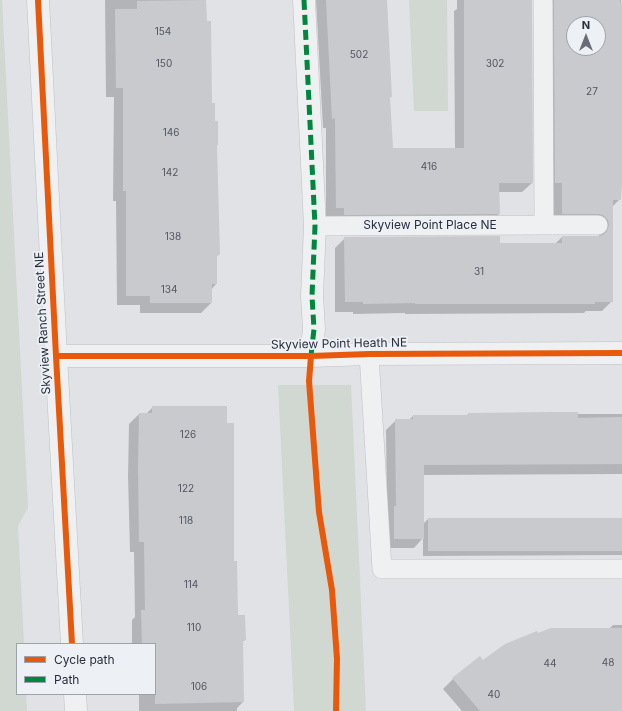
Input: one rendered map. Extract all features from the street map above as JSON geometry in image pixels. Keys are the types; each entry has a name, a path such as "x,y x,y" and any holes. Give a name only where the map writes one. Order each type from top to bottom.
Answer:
{"street":[{"name":"Skyview Ranch Street NE","path":"38,0 72,643"},
{"path":"304,0 315,226 312,296 314,329 311,356"},
{"name":"Skyview Point Heath NE","path":"56,356 311,356 370,354 622,353"},
{"path":"75,695 76,711"}],"lane":[{"path":"543,0 544,225"},
{"name":"Skyview Point Place NE","path":"315,226 598,225"},
{"path":"370,354 382,569 622,569"}],"shaded area":[{"path":"0,0 2,0 28,507 18,526 24,643 16,643 16,695 26,695 27,711 0,711"},
{"path":"409,0 447,0 448,111 414,111"},
{"path":"278,385 351,385 366,711 294,711"}],"building":[{"path":"206,0 207,21 211,21 212,103 215,103 215,121 218,121 217,145 220,255 217,255 217,284 212,284 212,303 150,303 150,296 126,296 126,191 123,191 123,88 116,88 115,9 137,9 137,1"},
{"path":"326,0 387,0 393,148 464,148 464,0 532,0 533,183 499,183 500,214 344,215 344,208 336,208 335,118 332,119"},
{"path":"554,0 620,0 620,2 622,2 622,182 621,200 613,200 613,302 595,302 595,304 363,304 363,302 345,302 344,237 500,236 500,243 562,243 562,236 603,235 607,231 609,225 608,220 603,215 562,214 562,183 555,183"},
{"path":"152,406 227,406 227,423 234,423 234,561 237,561 238,615 245,615 246,640 243,640 244,702 155,704 156,643 142,643 141,610 145,610 144,542 139,542 138,466 139,413 152,413"},
{"path":"578,412 578,418 622,417 622,464 424,465 424,539 394,539 394,506 396,506 395,419 413,419 413,415"},
{"path":"428,518 622,518 622,551 428,551"},
{"path":"551,628 622,628 622,711 480,711 452,678 480,656 483,660 505,644 537,631 538,633"}],"marked path":[{"path":"304,0 315,226 312,296 314,329 311,356"}],"cycle path":[{"path":"38,0 72,643"},
{"path":"56,356 311,356 369,354 622,353"},
{"path":"311,356 309,381 319,512 332,590 337,659 336,711"}]}
